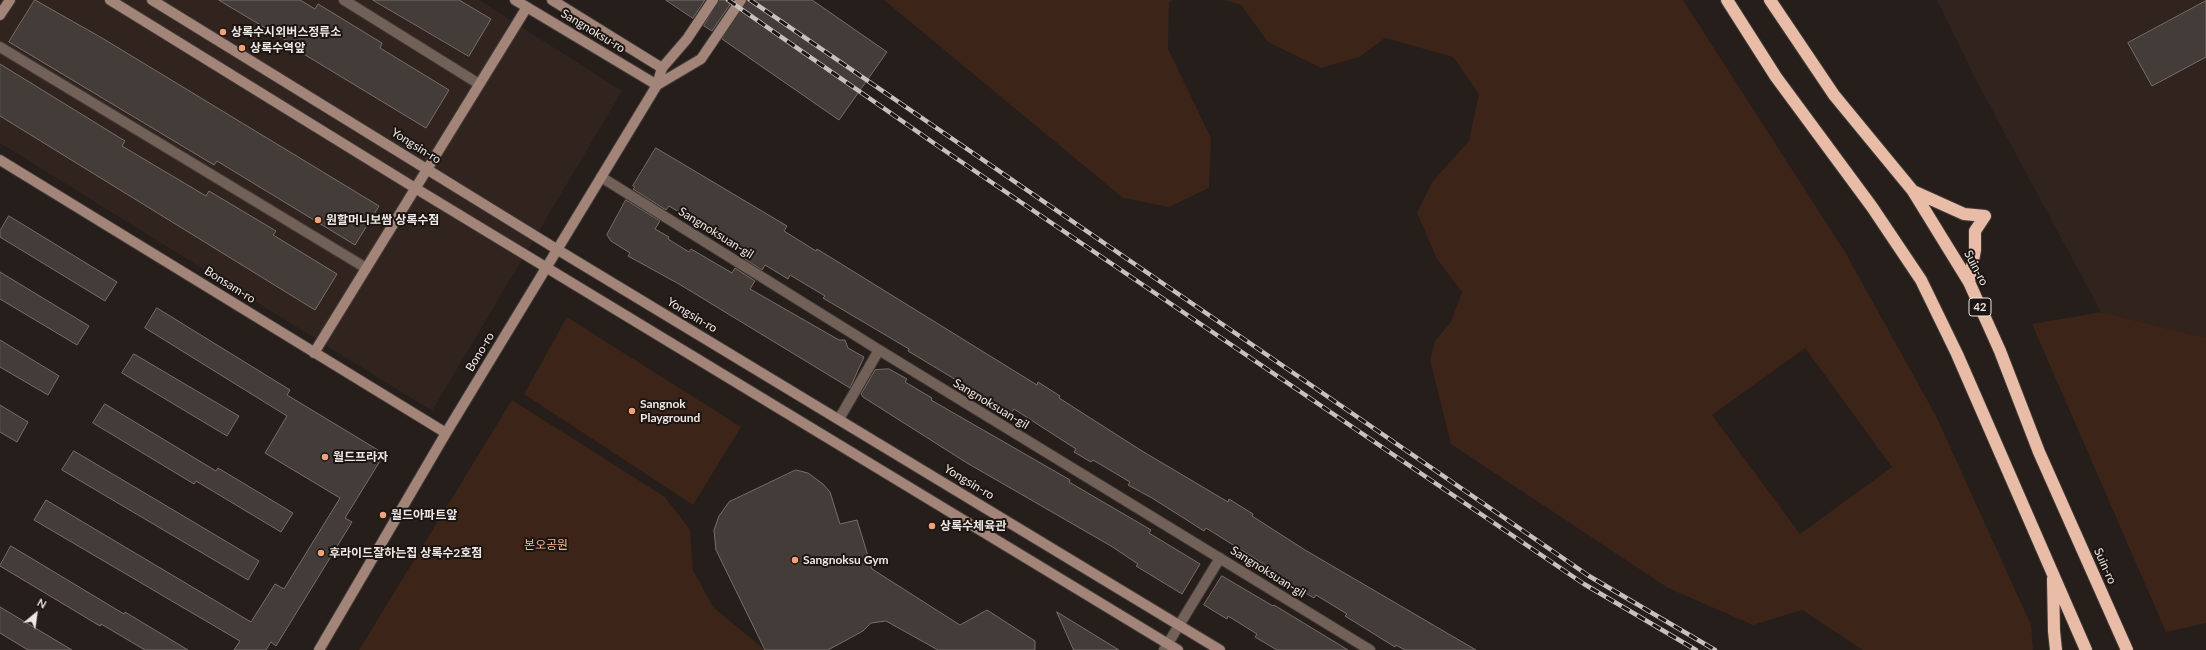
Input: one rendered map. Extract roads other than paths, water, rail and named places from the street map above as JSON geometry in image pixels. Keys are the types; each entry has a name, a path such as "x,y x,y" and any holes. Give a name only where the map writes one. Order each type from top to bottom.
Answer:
{"highway":[{"path":"1727,0 1776,77 1872,207 1921,280 1957,354 2086,650"},
{"name":"Suin-ro","path":"1770,0 1834,95 1913,191 1969,282 2000,351 2039,452 2127,650"},
{"path":"1913,191 1964,214 1985,216 1975,231 1975,250 1969,282"},
{"path":"2053,574 2054,631 2056,650"}],"main road":[{"path":"0,15 10,0"},
{"path":"110,0 1166,647 1178,650"},
{"name":"Yongsin-ro","path":"152,0 558,250 1220,650"},
{"name":"Sangnoksu-ro","path":"515,0 657,85"},
{"name":"Sangnoksu-ro","path":"552,0 662,68"},
{"path":"662,68 687,39 713,0"},
{"path":"657,85 701,59 740,0"},
{"path":"314,352 426,168 527,7"},
{"name":"Bono-ro","path":"318,650 446,433 657,85 662,68"},
{"name":"Bonsam-ro","path":"0,160 446,433"}],"street":[{"path":"344,0 479,84"},
{"path":"0,47 366,268"},
{"name":"Sangnoksuan-gil","path":"601,177 879,350 1370,650"},
{"path":"840,419 879,350"},
{"path":"1166,647 1220,558"}],"railway":[{"path":"728,0 938,146 1584,584 1696,650"},
{"path":"750,0 1589,576 1715,650"}],"place":[{"name":"상록수시외버스정류소","path":"223,32"},
{"name":"상록수역앞","path":"242,48"},
{"name":"원할머니보쌈 상록수점","path":"318,220"},
{"name":"Sangnok Playground","path":"632,411"},
{"name":"월드프라자","path":"325,457"},
{"name":"월드아파트앞","path":"383,515"},
{"name":"상록수체육관","path":"932,526"},
{"name":"후라이드잘하는집 상록수2호점","path":"321,553"},
{"name":"Sangnoksu Gym","path":"795,560"}],"park label":[{"name":"본오공원","path":"546,545"}]}
